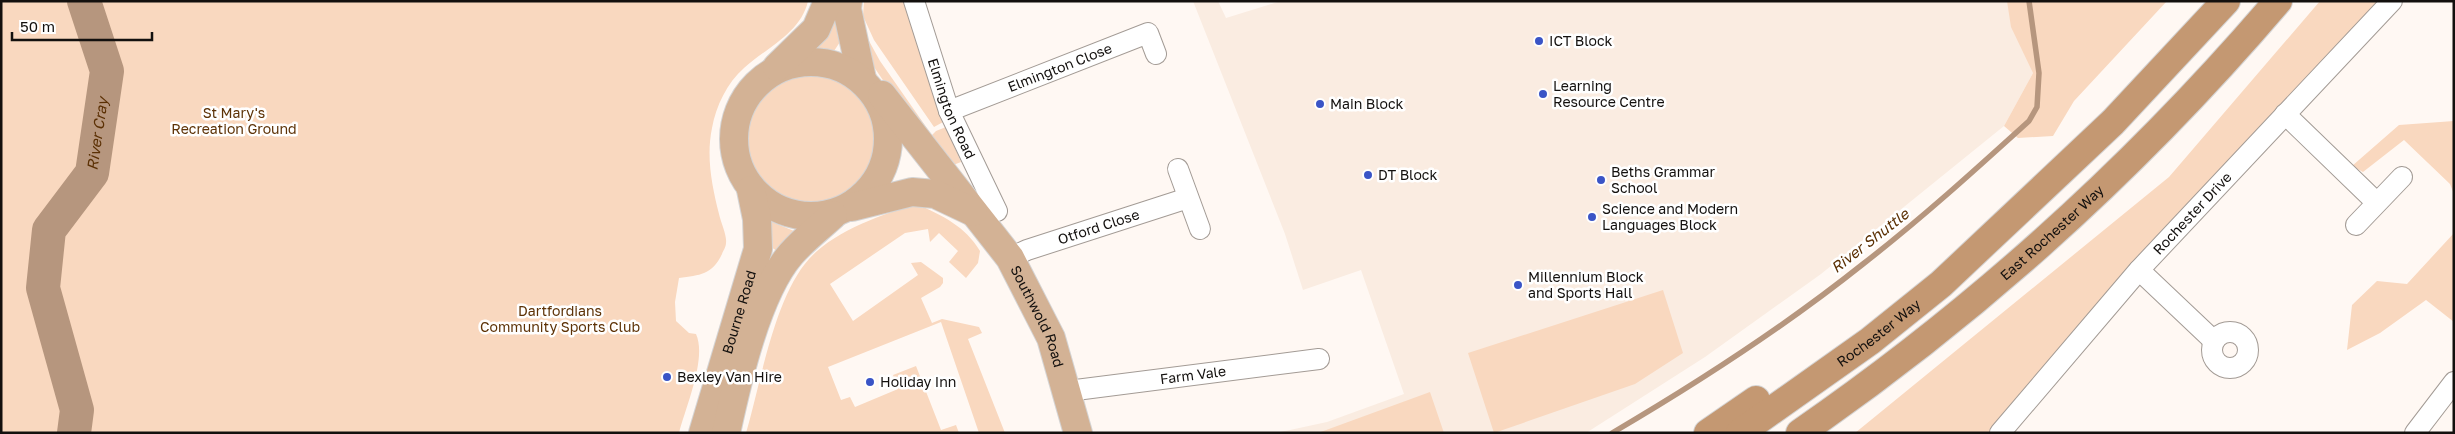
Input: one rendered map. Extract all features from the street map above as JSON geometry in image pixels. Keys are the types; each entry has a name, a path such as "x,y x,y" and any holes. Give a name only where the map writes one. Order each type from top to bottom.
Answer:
{"highway":[{"path":"1708,433 2008,222 2113,122 2226,1"},
{"name":"East Rochester Way","path":"1800,433 1863,389 1961,312 2056,231 2124,167 2189,101 2278,1"},
{"name":"Rochester Way","path":"1740,433 1870,341 1941,284 2008,222"}],"main road":[{"path":"828,1 816,28 756,86 742,106 737,126 736,146 739,162 751,190 768,205 788,215 810,218 842,211 871,186 882,166 888,144 886,124 879,104 863,80 847,9 848,1"},
{"path":"774,70 795,62 817,61 839,66 863,80"},
{"name":"Southwold Road","path":"863,80 888,99 986,212 1051,338 1068,391 1078,433"},
{"name":"Bourne Road","path":"704,433 758,250 757,218 751,190"},
{"name":"Southwold Road","path":"842,211 912,192 935,194 986,212"},
{"name":"Bourne Road","path":"726,433 736,390 756,322 777,274 790,255 842,211"}],"street":[{"name":"Elmington Road","path":"914,1 949,111 986,212"},
{"name":"Rochester Drive","path":"2000,433 2139,270 2392,1"},
{"name":"Elmington Close","path":"949,111 1148,34 1156,54"},
{"path":"2285,114 2376,202"},
{"path":"1178,169 1200,229"},
{"path":"2356,225 2402,177"},
{"name":"Otford Close","path":"1010,258 1028,250 1188,198"},
{"path":"2139,270 2214,341"},
{"name":"Farm Vale","path":"1068,391 1319,359"},
{"path":"2415,433 2454,382"}],"shaded area":[{"name":"Beths Grammar School","path":"1193,1 1218,1 1226,18 1281,1 2021,1 2033,73 2004,126 1821,274 1705,357 1586,433 1276,433 1327,422 1404,394 1361,270 1303,290 1285,234"}],"green space":[{"path":"1,1 808,1 798,22 782,39 738,74 719,103 710,139 711,171 716,203 726,236 726,244 718,261 710,270 699,275 679,278 675,302 676,321 689,333 696,334 699,344 699,356 694,382 679,433 1,433"},
{"path":"864,1 906,1 945,121 934,127 874,40 863,16"},
{"path":"2007,1 2167,1 2074,101 2053,136 2018,138 2004,126 2033,73 2011,27"},
{"path":"2320,1 2381,1 1993,433 1855,433 2169,177"},
{"path":"838,13 837,34 840,42 830,57 819,56 813,47"},
{"path":"857,19 880,61 929,131 924,134 909,119 868,58"},
{"path":"811,76 824,77 836,81 856,95 870,115 874,127 874,153 870,165 856,185 836,199 824,203 811,204 798,203 786,199 766,185 752,165 748,153 747,140 748,127 752,115 766,95 786,81 798,77"},
{"path":"2454,121 2454,194 2450,184 2404,140 2363,172 2352,166 2399,125"},
{"path":"946,127 961,162 948,167 927,140 936,131"},
{"path":"917,204 960,228 980,251 978,263 966,278 949,262 958,251 939,233 930,242 928,229 905,233 830,284 853,321 918,275 911,263 921,262 943,278 943,283 940,287 921,298 932,323 942,319 979,327 982,333 968,339 1005,433 979,433 941,322 828,367 841,400 850,397 855,407 898,389 893,375 916,366 941,430 956,425 959,433 746,433 763,366 786,295 809,259 819,249 845,232 874,218"},
{"path":"772,222 794,231 789,243 780,253 771,247 770,226"},
{"path":"2454,233 2454,322 2426,300 2380,333 2347,350 2352,305 2377,281 2407,284"},
{"path":"1663,290 1683,353 1635,384 1494,433 1468,353"},
{"path":"1430,392 1444,433 1318,433"}],"waterway":[{"name":"River Cray","path":"74,433 77,410 43,288 49,230 92,173 107,71 84,1"},
{"name":"River Shuttle","path":"1612,433 1677,394 1803,310 1927,212 2029,121 2037,107 2039,73 2029,1"}],"place":[{"name":"ICT Block","path":"1539,41"},
{"name":"Learning Resource Centre","path":"1543,94"},
{"name":"Main Block","path":"1320,104"},
{"name":"DT Block","path":"1368,175"},
{"name":"Beths Grammar School","path":"1601,180"},
{"name":"Science and Modern Languages Block","path":"1592,217"},
{"name":"Millennium Block and Sports Hall","path":"1518,285"},
{"name":"Bexley Van Hire","path":"667,377"},
{"name":"Holiday Inn","path":"870,382"}],"park label":[{"name":"St Mary's Recreation Ground","path":"234,122"},
{"name":"Dartfordians Community Sports Club","path":"560,320"}]}
